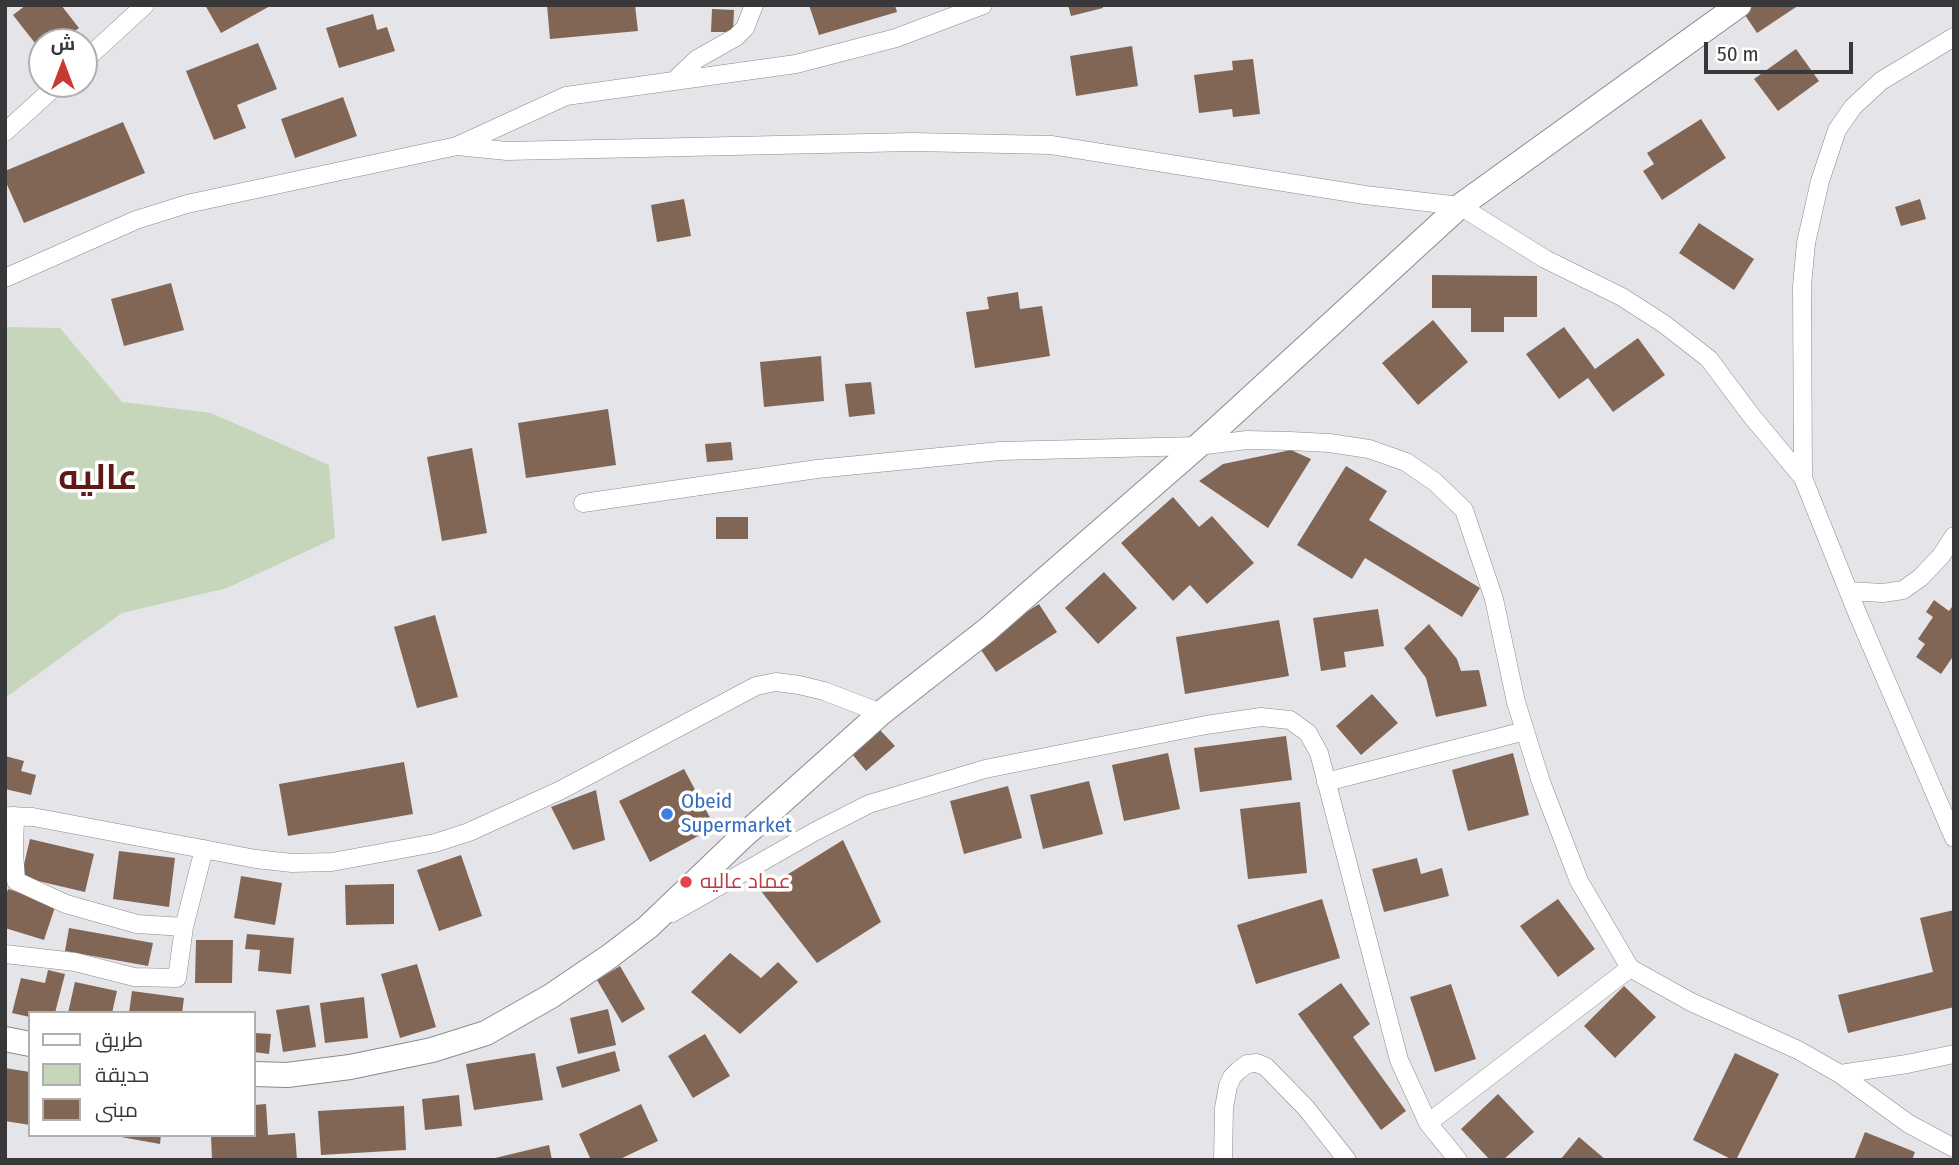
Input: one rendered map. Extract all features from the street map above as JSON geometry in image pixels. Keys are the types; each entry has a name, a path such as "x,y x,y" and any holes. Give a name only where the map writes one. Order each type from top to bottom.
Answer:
{"main road":[{"path":"256,1074 287,1075 350,1068 432,1050 486,1033 551,996 610,956 648,927 741,838 881,713 987,630 1198,446 1460,206 1739,5"},
{"path":"5,1039 28,1044"}],"street":[{"path":"676,79 697,59 736,37 745,28 754,5"},
{"path":"5,278 136,220 187,204 457,146 566,96 796,64 896,38 983,5"},
{"path":"98,48 145,6"},
{"path":"1803,478 1802,286 1807,243 1820,181 1837,130 1853,107 1881,81 1954,37"},
{"path":"5,132 43,98"},
{"path":"457,146 507,151 913,142 1051,145 1353,194 1460,206 1545,258 1622,297 1664,324 1709,359 1803,478 1848,591 1954,838"},
{"path":"583,503 817,470 1000,451 1198,446 1247,440 1329,443 1369,449 1406,462 1435,482 1464,510 1494,599 1516,702 1541,782 1579,881 1630,968 1691,1002 1798,1050 1840,1074 1909,1124 1954,1149"},
{"path":"1848,591 1883,593 1903,590 1941,556 1954,536"},
{"path":"184,927 137,924 66,905 16,881 10,816 46,819 256,859 292,863 332,862 450,839 561,790 756,686 776,682 799,685 824,691 881,713"},
{"path":"648,927 814,832 869,804 985,769 1046,756 1206,725 1261,717 1290,720 1308,733 1319,753 1399,1059 1428,1123 1458,1160"},
{"path":"1326,782 1525,731"},
{"path":"5,954 75,962 134,976 177,978 184,927 204,849"},
{"path":"1428,1123 1630,968"},
{"path":"1840,1074 1954,1054"},
{"path":"1223,1160 1224,1108 1228,1086 1239,1070 1247,1064 1256,1063 1266,1068 1306,1108 1347,1160"}],"green space":[{"path":"5,327 60,328 122,402 211,413 329,465 335,538 227,588 122,613 5,698"}],"building":[{"path":"26,5 61,5 79,28 28,28 28,34 13,15"},
{"path":"205,5 272,5 221,33"},
{"path":"547,5 635,5 638,31 550,39"},
{"path":"809,5 895,5 897,12 819,35"},
{"path":"1068,5 1102,5 1103,8 1071,16"},
{"path":"1753,5 1799,5 1757,33 1743,12"},
{"path":"712,9 734,10 733,32 711,32"},
{"path":"373,14 377,30 387,27 395,51 339,68 326,28"},
{"path":"258,43 277,89 237,105 246,128 214,140 186,71"},
{"path":"1132,46 1138,86 1076,96 1070,56"},
{"path":"1796,49 1819,81 1778,111 1754,79"},
{"path":"1253,59 1260,114 1233,117 1232,109 1199,113 1194,75 1233,70 1232,61"},
{"path":"343,97 357,136 295,158 281,119"},
{"path":"1701,119 1726,158 1662,200 1643,171 1654,164 1647,153"},
{"path":"123,122 145,173 24,223 5,180 5,171"},
{"path":"684,199 691,236 657,242 651,205"},
{"path":"1920,199 1926,219 1901,226 1895,207"},
{"path":"1699,223 1754,259 1734,290 1679,253"},
{"path":"1432,275 1537,276 1537,317 1504,317 1504,332 1471,332 1471,308 1432,308"},
{"path":"171,283 184,330 124,346 111,299"},
{"path":"1018,292 1020,309 1042,306 1050,356 975,368 966,312 989,309 987,297"},
{"path":"1433,320 1468,362 1418,405 1382,363"},
{"path":"1564,327 1595,369 1638,338 1665,375 1613,412 1588,378 1559,399 1526,354"},
{"path":"821,356 824,401 764,407 760,362"},
{"path":"871,382 875,414 849,417 845,384"},
{"path":"608,409 616,465 526,478 518,423"},
{"path":"731,442 733,460 707,462 705,444"},
{"path":"472,448 487,533 442,541 427,457"},
{"path":"1291,450 1311,459 1268,528 1199,481 1223,464"},
{"path":"1346,466 1387,491 1369,520 1480,588 1462,617 1365,558 1352,579 1297,545"},
{"path":"1173,497 1199,527 1212,516 1254,563 1207,604 1190,585 1173,601 1121,543"},
{"path":"716,517 748,517 748,539 716,539"},
{"path":"1104,572 1137,608 1098,644 1065,608"},
{"path":"1934,600 1949,611 1954,604 1954,655 1941,674 1916,657 1925,644 1918,639 1933,617 1926,612"},
{"path":"1039,604 1057,632 996,672 977,644"},
{"path":"1378,609 1384,646 1344,652 1346,667 1321,671 1313,618"},
{"path":"435,615 458,697 417,708 394,627"},
{"path":"1279,620 1289,676 1185,694 1176,637"},
{"path":"1429,624 1457,659 1461,671 1479,670 1487,706 1436,717 1426,678 1404,648"},
{"path":"1372,694 1398,723 1361,755 1336,726"},
{"path":"880,730 895,746 866,771 852,754"},
{"path":"1286,736 1292,780 1200,792 1194,748"},
{"path":"1168,753 1180,809 1124,821 1112,765"},
{"path":"1513,753 1529,815 1468,831 1452,770"},
{"path":"5,756 24,761 21,771 36,775 31,795 5,789"},
{"path":"404,762 413,814 288,836 279,784"},
{"name":"Obeid Supermarket","path":"684,769 715,827 650,862 619,801"},
{"path":"1089,781 1103,834 1043,849 1030,795"},
{"path":"1008,786 1022,838 964,854 950,801"},
{"path":"596,790 605,840 573,850 551,807"},
{"path":"1300,802 1307,873 1248,879 1240,809"},
{"path":"30,839 94,854 85,892 21,877"},
{"path":"843,840 881,922 817,963 761,891"},
{"path":"119,851 175,858 169,907 113,899"},
{"path":"461,855 482,916 439,931 417,870"},
{"path":"1417,858 1421,874 1442,868 1449,896 1384,912 1372,869"},
{"path":"241,876 282,883 275,925 234,918"},
{"path":"394,884 394,924 346,925 345,885"},
{"path":"8,889 56,904 44,940 5,928 5,898"},
{"path":"1322,899 1340,958 1256,984 1237,925"},
{"path":"1558,899 1595,949 1558,977 1520,926"},
{"path":"1954,910 1954,1007 1848,1033 1838,995 1933,972 1920,918"},
{"path":"69,928 153,943 148,966 65,951"},
{"path":"247,934 294,938 291,974 258,971 260,950 245,949"},
{"path":"196,940 233,940 232,983 195,983"},
{"path":"730,953 761,978 778,962 798,982 740,1034 691,992"},
{"path":"417,964 436,1027 400,1038 381,974"},
{"path":"620,966 645,1009 622,1023 597,980"},
{"path":"48,970 65,974 56,1011 28,1011 28,1017 12,1013 21,978 45,983"},
{"path":"75,982 117,991 112,1011 68,1011"},
{"path":"1341,983 1370,1024 1353,1037 1406,1111 1381,1130 1298,1014"},
{"path":"1451,984 1476,1059 1435,1072 1410,997"},
{"path":"1624,986 1656,1017 1615,1058 1584,1026"},
{"path":"132,991 184,998 182,1011 129,1011"},
{"path":"364,997 368,1038 325,1043 320,1003"},
{"path":"309,1005 316,1047 283,1052 276,1010"},
{"path":"608,1009 616,1045 578,1054 570,1018"},
{"path":"256,1033 271,1034 269,1054 256,1052"},
{"path":"705,1034 730,1076 693,1098 668,1056"},
{"path":"615,1051 620,1071 562,1088 556,1067"},
{"path":"535,1053 543,1100 474,1110 466,1064"},
{"path":"1735,1053 1779,1074 1736,1160 1733,1160 1693,1140"},
{"path":"5,1068 28,1072 28,1125 5,1121"},
{"path":"1498,1094 1534,1132 1503,1160 1490,1160 1461,1129"},
{"path":"459,1095 462,1126 425,1130 422,1099"},
{"path":"266,1104 268,1135 295,1133 297,1160 212,1160 211,1137 256,1137 256,1105"},
{"path":"641,1104 658,1141 618,1160 591,1160 579,1134"},
{"path":"404,1106 406,1150 321,1155 318,1111"},
{"path":"1865,1132 1915,1152 1912,1160 1854,1160"},
{"path":"121,1137 161,1137 160,1144"},
{"path":"1579,1137 1606,1160 1560,1160"},
{"path":"549,1145 552,1160 491,1160 491,1159"}],"place":[{"name":"Obeid Supermarket","path":"667,814"},
{"name":"عماد عاليه","path":"686,882"}],"district":[{"name":"عاليه","path":"98,479"}]}
